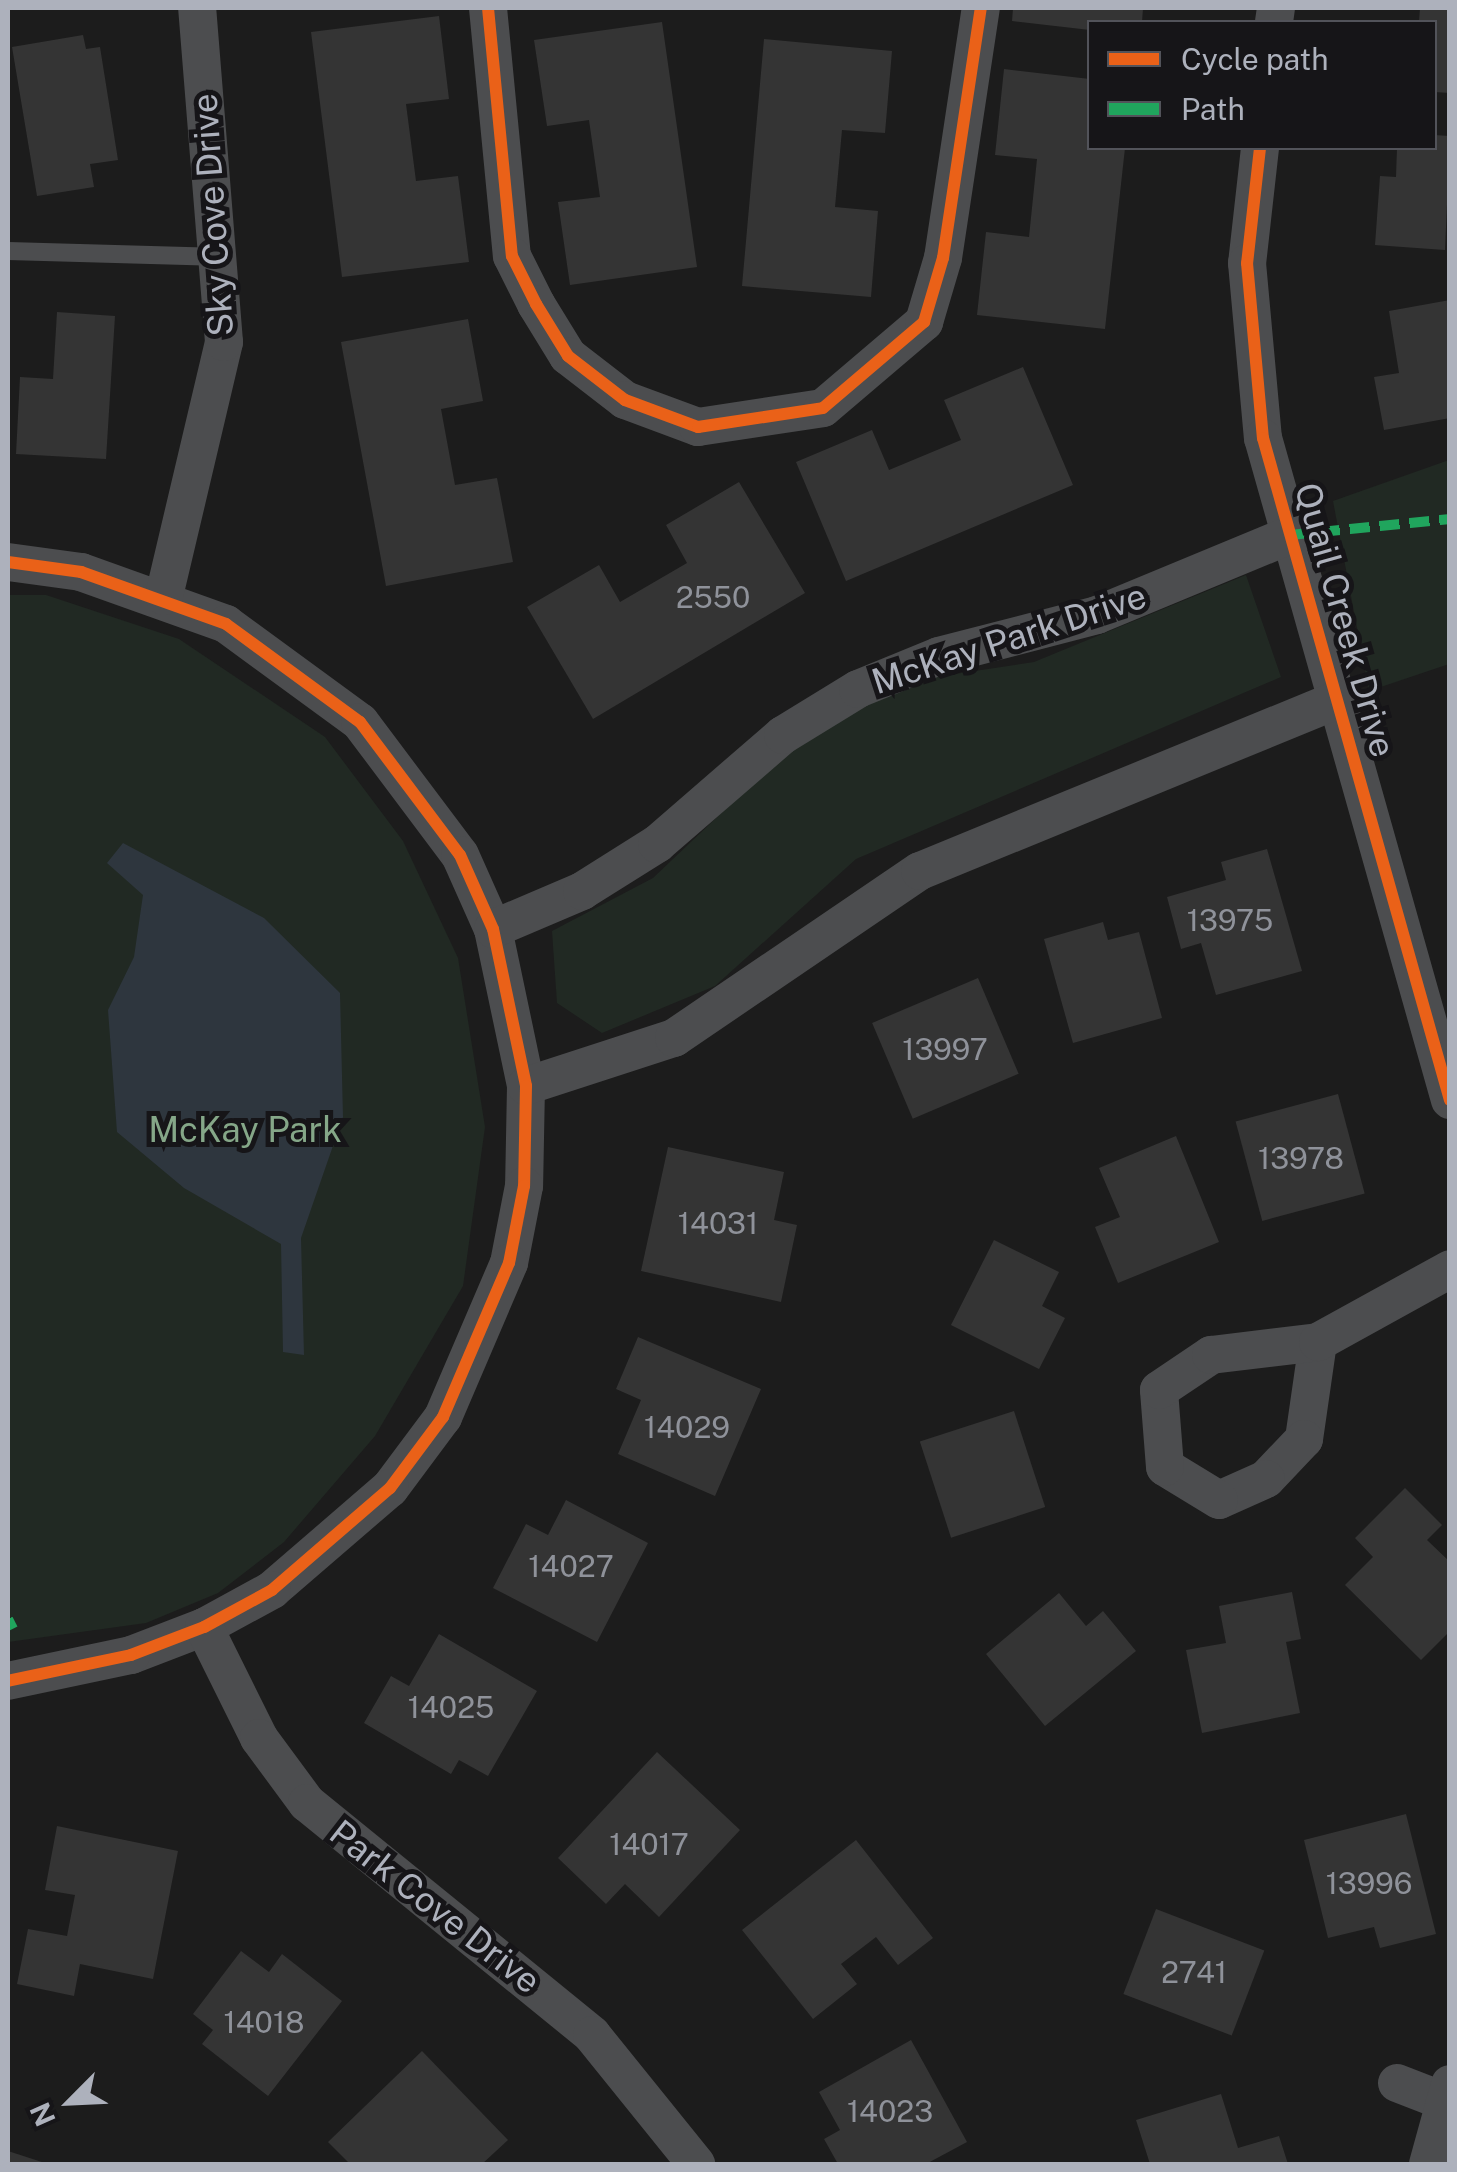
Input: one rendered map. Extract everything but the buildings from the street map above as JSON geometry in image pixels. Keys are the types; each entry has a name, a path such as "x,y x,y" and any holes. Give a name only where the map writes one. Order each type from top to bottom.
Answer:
{"street":[{"name":"Sky Cove Drive","path":"164,596 213,418 223,257 197,8"},
{"path":"488,8 520,272 568,356 625,400 698,427 823,408 924,322 943,258 981,8"},
{"name":"Quail Creek Drive","path":"1260,150 1246,263 1249,351 1290,535 1450,1100"},
{"name":"McKay Park Drive","path":"492,928 582,890 657,844 783,735 858,689 939,656 1097,615 1290,535"},
{"path":"8,562 164,596 301,671 360,722 460,855 492,928 526,1086 524,1186 509,1263 442,1416 334,1543 204,1627 131,1655 8,1681"},
{"path":"526,1086 674,1038 920,871 1336,700"},
{"path":"1318,1342 1304,1439 1266,1478 1219,1500 1165,1467 1159,1390 1211,1356 1318,1342 1450,1269"},
{"name":"Park Cove Drive","path":"204,1627 259,1738 307,1802 592,2035 696,2164"},
{"path":"1397,2083 1445,2092 1428,2164"}],"lane":[{"path":"8,251 223,257"}],"green space":[{"path":"1449,460 1449,664 1369,691 1333,501"},
{"path":"1246,575 1281,677 856,859 715,986 602,1033 557,1003 552,931 653,878 792,746 915,680 1034,662"},
{"name":"McKay Park","path":"8,595 46,595 179,639 325,737 403,841 458,958 485,1127 463,1286 375,1436 284,1542 218,1593 146,1623 8,1642"}],"shaded area":[{"path":"123,843 264,918 340,993 343,1117 301,1238 304,1355 283,1352 281,1244 184,1188 117,1132 108,1010 134,957 143,895 107,863"}],"marked path":[{"path":"1290,535 1450,519"},
{"path":"8,1619 13,1629"}],"cycle path":[{"path":"488,8 512,256 536,304 568,356 625,400 698,427 823,408 924,322 943,258 981,8"},
{"path":"1260,150 1247,263 1263,438 1450,1100"},
{"path":"8,562 81,572 226,624 360,722 460,855 493,929 526,1086 524,1186 509,1263 443,1417 390,1488 272,1590 204,1627 131,1655 8,1681"}]}
